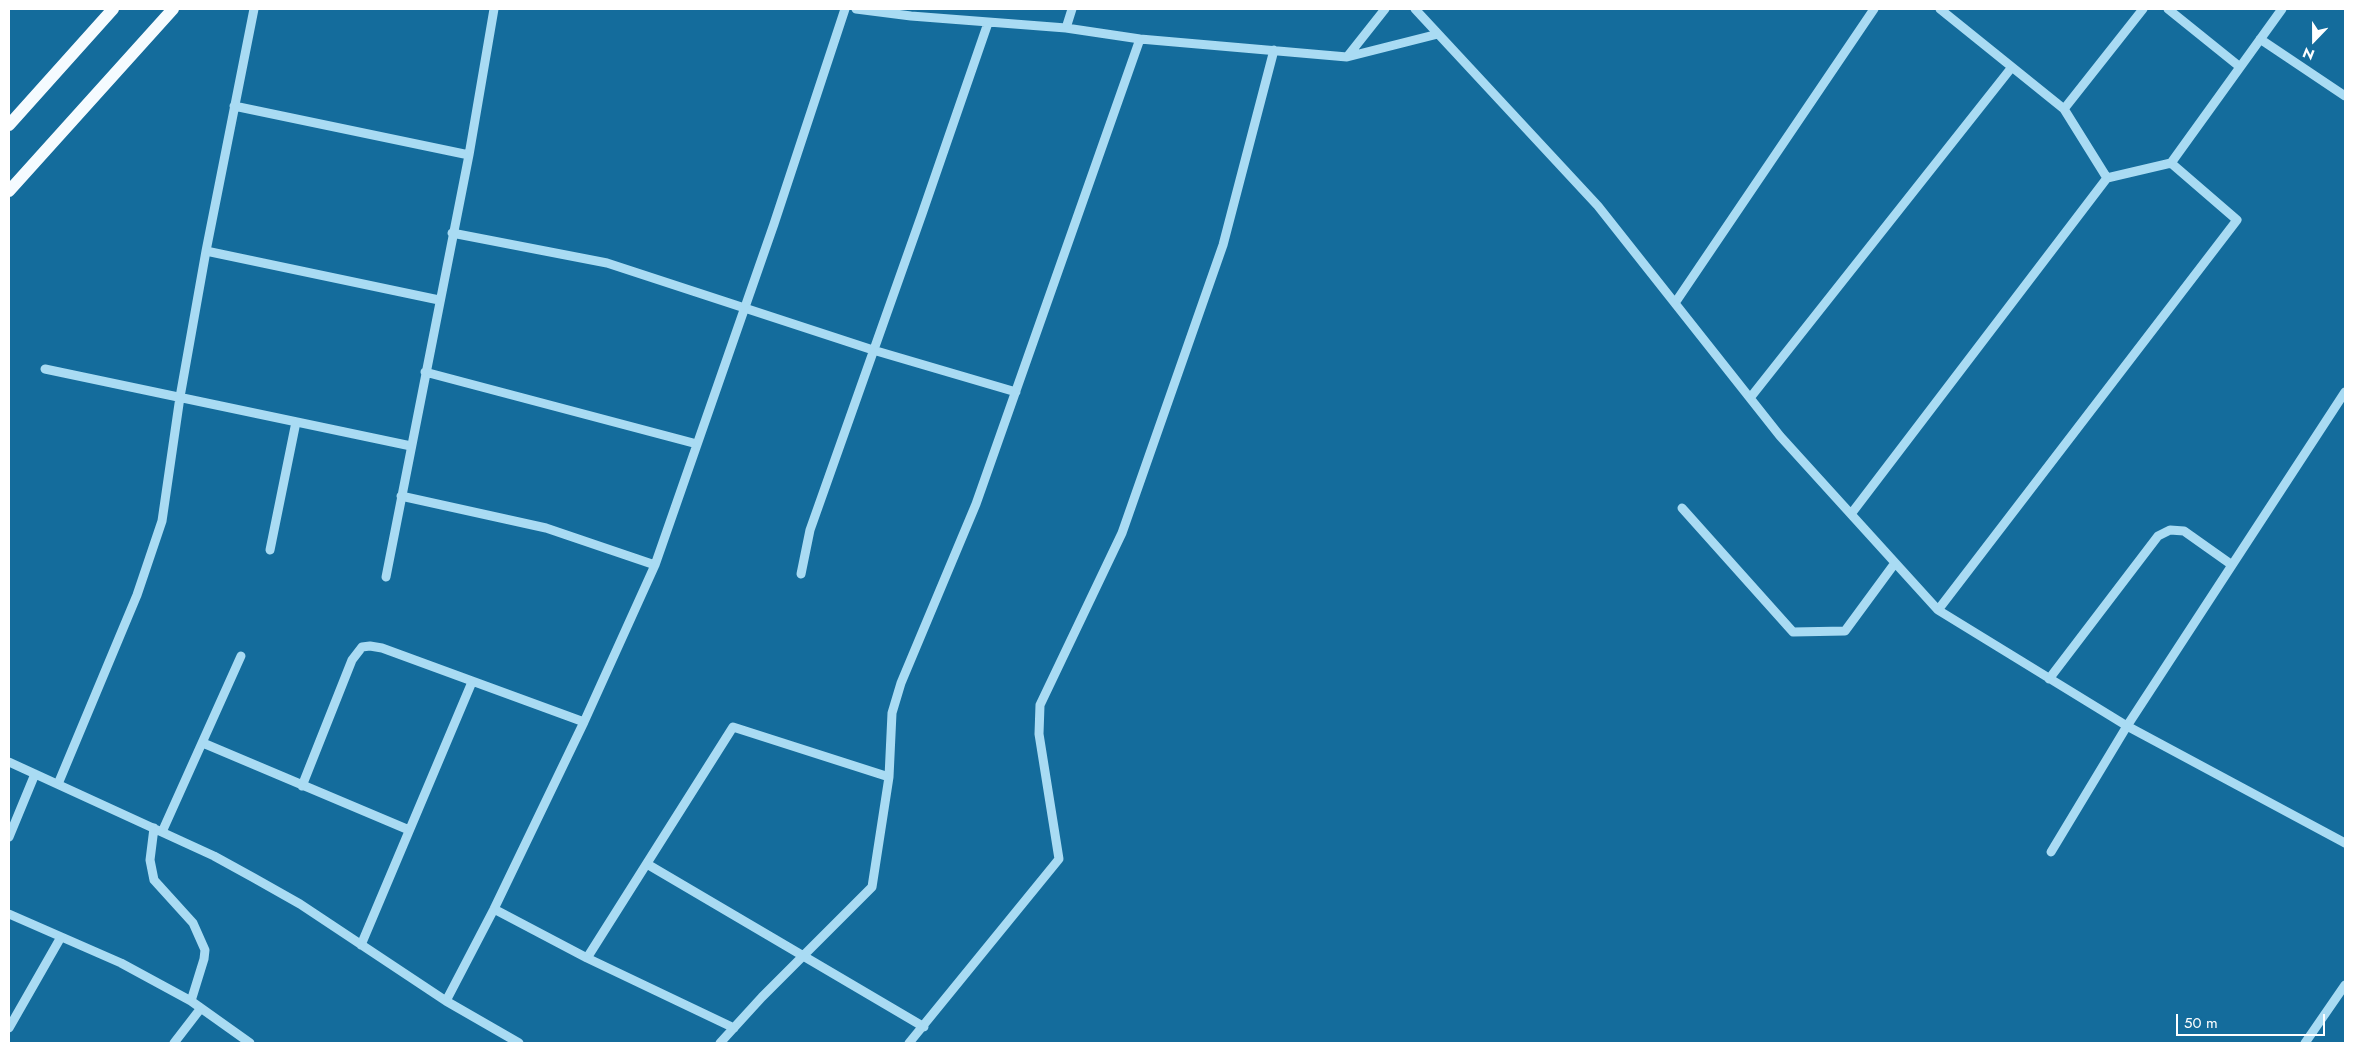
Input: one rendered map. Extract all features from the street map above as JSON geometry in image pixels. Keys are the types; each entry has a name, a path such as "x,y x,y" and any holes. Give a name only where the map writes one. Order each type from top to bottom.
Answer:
{"main road":[{"path":"9,125 113,9"},
{"path":"9,191 173,9"}],"street":[{"path":"58,784 150,560 162,521 180,397 206,251 254,9"},
{"path":"386,577 468,155 494,9"},
{"path":"446,1001 494,909 584,722 655,565 774,224 845,9"},
{"path":"856,9 912,12 988,22 1066,28 1140,39 1347,57 1438,34"},
{"path":"1066,28 1072,9"},
{"path":"1347,57 1385,9"},
{"path":"1415,9 1598,206 1780,436 1938,610 2127,726 2345,843"},
{"path":"1675,303 1874,9"},
{"path":"1940,9 2064,109 2107,178"},
{"path":"1951,17 1956,9"},
{"path":"2064,109 2143,9"},
{"path":"2168,9 2240,67"},
{"path":"1851,514 2107,178 2171,163 2282,9"},
{"path":"801,574 810,530 988,22"},
{"path":"720,1043 872,887 889,777 892,713 901,683 976,504 1140,39"},
{"path":"2260,39 2345,96"},
{"path":"909,1043 924,1027 1059,858 1038,734 1040,705 1122,533 1223,245 1274,50"},
{"path":"1750,398 2012,67"},
{"path":"234,106 468,155"},
{"path":"1938,610 2237,220 2171,163"},
{"path":"452,233 607,263 873,350 1016,392"},
{"path":"206,251 439,300"},
{"path":"45,369 410,446"},
{"path":"425,372 697,444"},
{"path":"2051,852 2127,726 2345,392"},
{"path":"270,550 296,422"},
{"path":"401,496 546,528 655,565"},
{"path":"1682,508 1793,632 1845,632 1895,563"},
{"path":"2050,679 2158,536 2170,530 2184,531 2232,565"},
{"path":"302,786 352,660 362,647 382,648 584,722"},
{"path":"191,1001 204,959 204,950 193,923 154,880 150,860 158,830 204,743 241,656"},
{"path":"361,945 472,682"},
{"path":"587,958 733,727 889,777"},
{"path":"204,743 410,830"},
{"path":"9,762 158,830 254,878 300,904 446,1001 519,1043"},
{"path":"9,837 35,774"},
{"path":"647,864 924,1027"},
{"path":"494,909 587,958 734,1028"},
{"path":"9,914 121,963 191,1001 250,1043"},
{"path":"9,1028 62,937"},
{"path":"2305,1043 2345,985"},
{"path":"174,1043 201,1008"}]}
